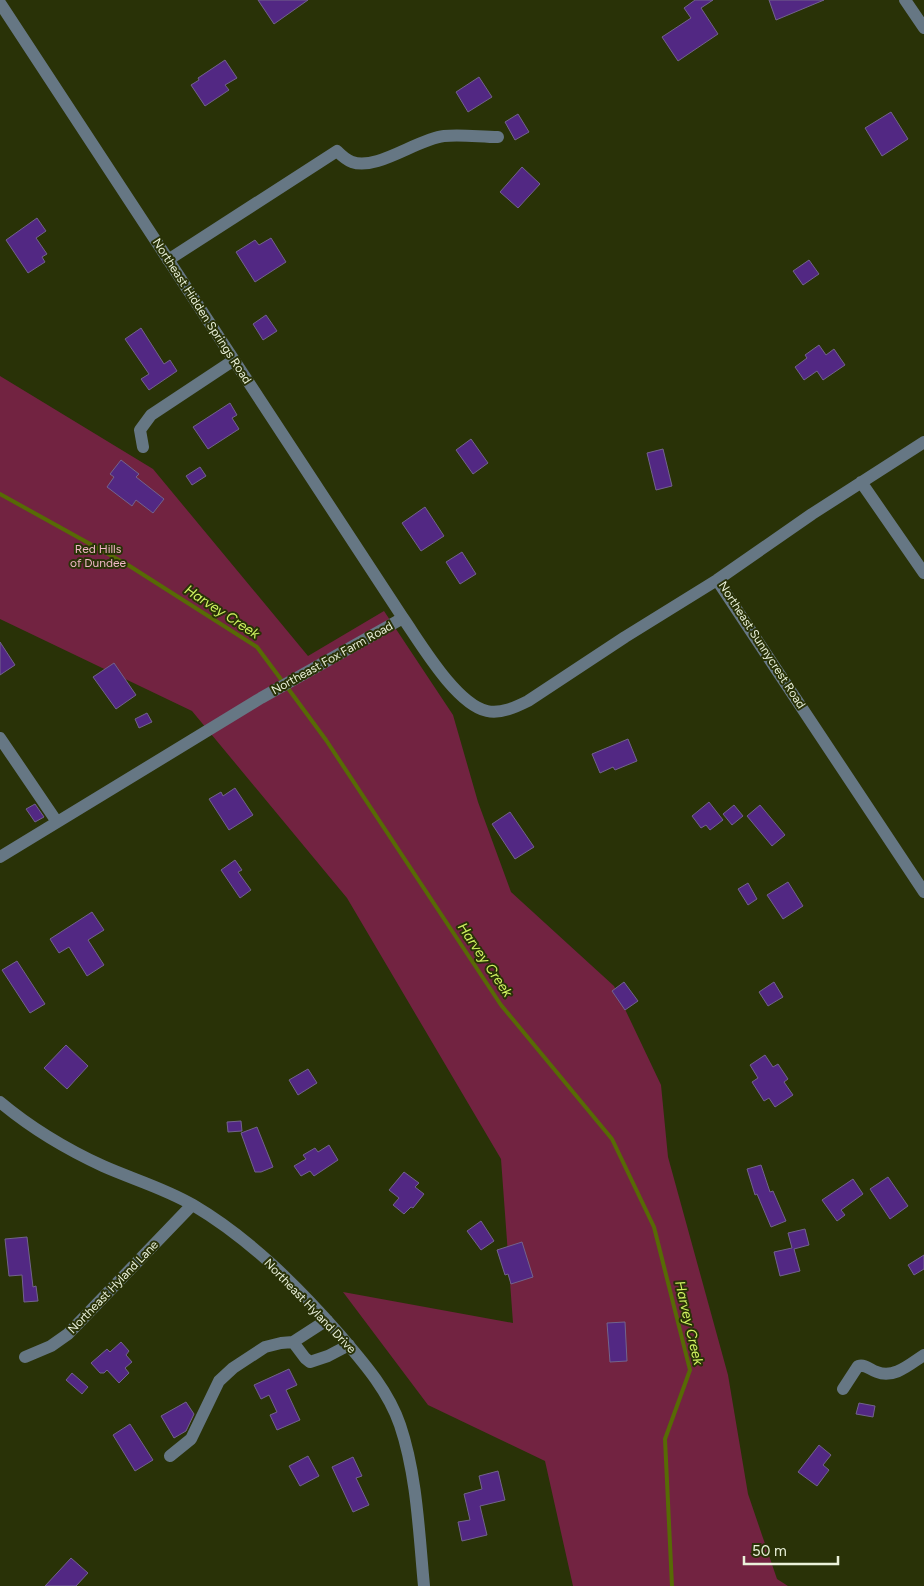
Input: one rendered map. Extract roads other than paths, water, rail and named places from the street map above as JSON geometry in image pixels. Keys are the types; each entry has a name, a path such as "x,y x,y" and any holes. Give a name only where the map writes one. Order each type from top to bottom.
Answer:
{"street":[{"path":"906,0 924,28"},
{"name":"Northeast Hidden Springs Road","path":"0,3 403,618"},
{"path":"168,260 337,151 351,162 359,164 382,160 427,140 444,136 498,138"},
{"path":"143,446 140,430 151,415 234,360"},
{"name":"Northeast Sunnycrest Road","path":"924,442 861,482 717,580 924,892"},
{"path":"861,482 924,573"},
{"name":"Northeast Fox Farm Road","path":"0,857 261,698 403,618 455,689 470,703 488,711 499,711 528,701 625,637 717,580"},
{"path":"0,738 57,822"},
{"name":"Northeast Hyland Drive","path":"0,1102 59,1144 104,1166 192,1204 222,1224 281,1273 349,1345 365,1364 390,1401 400,1426 410,1460 424,1586"},
{"name":"Northeast Hyland Lane","path":"25,1357 51,1346 68,1334 192,1204"},
{"path":"170,1456 192,1439 219,1381 234,1368 265,1347 281,1342 293,1342 327,1320"},
{"path":"293,1342 310,1362 328,1356 349,1345"},
{"path":"843,1390 858,1366 863,1365 887,1375 899,1372 924,1355"}],"waterway":[{"name":"Harvey Creek","path":"0,494 128,565 257,647 283,682"},
{"name":"Harvey Creek","path":"287,687 326,740 501,1005 612,1139 654,1227 690,1370 665,1439 672,1586"}],"park label":[{"name":"Red Hills of Dundee","path":"98,556"}]}
